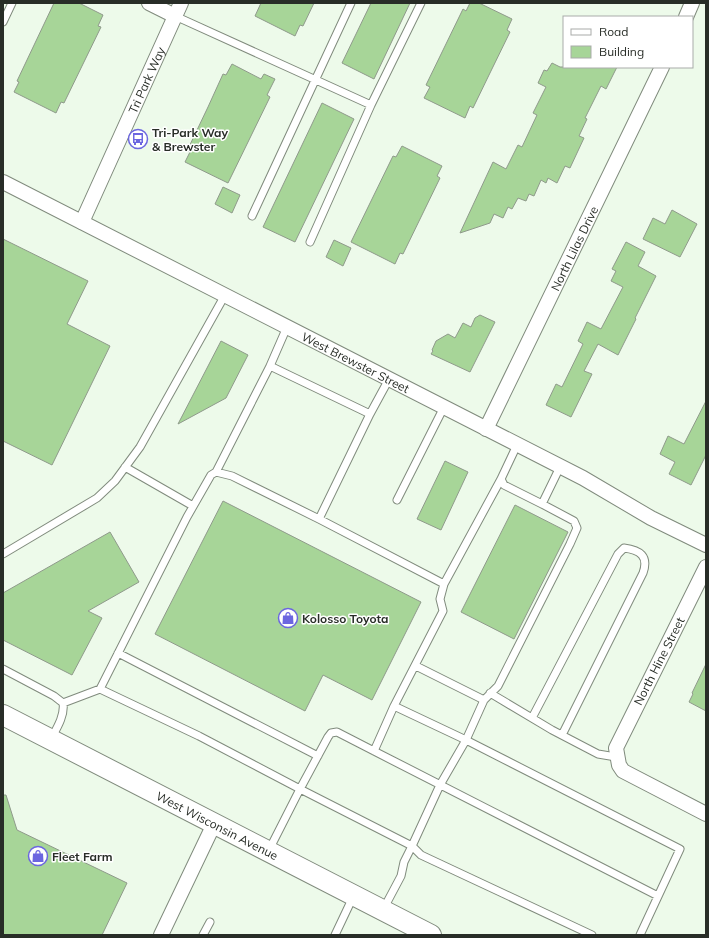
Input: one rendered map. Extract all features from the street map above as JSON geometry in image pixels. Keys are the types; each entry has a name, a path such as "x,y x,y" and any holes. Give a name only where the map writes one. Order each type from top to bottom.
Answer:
{"main road":[{"name":"West Wisconsin Avenue","path":"3,715 431,935"}],"street":[{"path":"149,3 178,9"},
{"path":"686,16 692,3"},
{"name":"Tri Park Way","path":"82,222 178,9"},
{"name":"North Lilas Drive","path":"486,429 662,68"},
{"name":"West Brewster Street","path":"3,182 560,466 651,518 706,545"},
{"name":"North Hine Street","path":"616,757 616,748 620,738 706,567"},
{"path":"616,757 623,771 706,814"},
{"path":"161,935 214,824"}],"lane":[{"path":"3,22 12,3"},
{"path":"252,216 351,3"},
{"path":"310,242 371,105 421,3"},
{"path":"178,9 315,80 371,105"},
{"path":"3,554 97,498 114,481 140,447 225,295"},
{"path":"63,703 100,689 193,506 211,475 216,472 270,366 288,327"},
{"path":"270,366 370,414"},
{"path":"319,519 370,414 389,379"},
{"path":"397,500 444,407"},
{"path":"374,751 394,706 416,666 443,611 440,599 444,584 501,479 517,445"},
{"path":"542,504 560,466"},
{"path":"125,467 193,506"},
{"path":"216,472 232,476 444,584"},
{"path":"383,910 400,876 404,862 440,785 466,740 484,700 498,686 577,528 574,522 504,485 501,479"},
{"path":"532,718 618,554 624,548 633,549 645,558 646,565 643,573 562,735"},
{"path":"118,653 318,756"},
{"path":"416,666 484,700"},
{"path":"3,669 54,696 63,703 64,708 62,718 51,740"},
{"path":"100,689 199,736 412,846 421,855 592,935"},
{"path":"490,693 598,754 616,757"},
{"path":"394,706 466,740 680,849 640,935"},
{"path":"268,852 328,737 331,733 337,732 658,896"},
{"path":"335,935 354,896"},
{"path":"203,935 210,922"}],"building":[{"path":"54,3 79,3 103,15 98,26 101,27 64,103 61,102 56,113 14,92 19,82 17,81"},
{"path":"261,3 314,3 303,26 300,25 295,36 255,16"},
{"path":"371,3 410,3 374,79 342,63"},
{"path":"470,3 479,3 512,19 507,30 510,32 473,108 470,106 465,118 424,98 430,87 426,85 463,9 466,11"},
{"path":"552,63 563,68 616,68 606,89 601,86 585,118 587,119 579,136 584,138 570,168 565,166 557,183 548,178 546,183 541,180 534,196 529,194 526,201 518,198 512,209 508,207 503,218 494,214 490,223 460,233 493,162 506,169 518,145 522,147 537,115 533,113 546,87 538,83 544,70 547,71"},
{"path":"232,64 261,79 264,74 275,79 267,95 270,97 228,183 185,162 190,152 187,151 223,74 226,75"},
{"path":"322,103 354,119 295,242 263,227"},
{"path":"402,146 442,166 437,176 440,178 403,254 400,253 395,264 351,242 393,156 396,157"},
{"path":"223,187 240,195 232,213 215,204"},
{"path":"672,210 697,224 680,257 643,239 653,218 665,224"},
{"path":"3,239 88,281 67,324 110,346 52,465 3,441"},
{"path":"334,240 351,248 343,266 326,257"},
{"path":"626,242 645,252 638,266 656,276 618,355 598,344 584,371 592,374 571,417 546,405 556,384 562,387 583,344 578,341 587,322 601,329 623,287 611,281 616,271 612,269"},
{"path":"480,315 495,322 470,372 431,354 436,341 448,334 455,338 463,323 471,327 475,318"},
{"path":"221,341 248,355 226,398 178,424"},
{"path":"706,401 706,455 691,485 669,474 675,462 660,454 668,436 684,444"},
{"path":"445,461 468,472 441,530 417,519"},
{"name":"Kolosso Toyota","path":"223,501 421,602 372,700 323,675 305,711 155,634"},
{"path":"515,505 568,532 514,639 461,612"},
{"path":"110,532 139,582 88,611 102,618 72,675 3,640 3,593"},
{"path":"706,664 706,711 689,702"},
{"name":"Fleet Farm","path":"3,795 6,795 17,830 127,883 102,935 3,935"}],"place":[{"name":"Tri-Park Way & Brewster","path":"138,139"},
{"name":"Kolosso Toyota","path":"288,618"},
{"name":"Fleet Farm","path":"38,856"}]}
